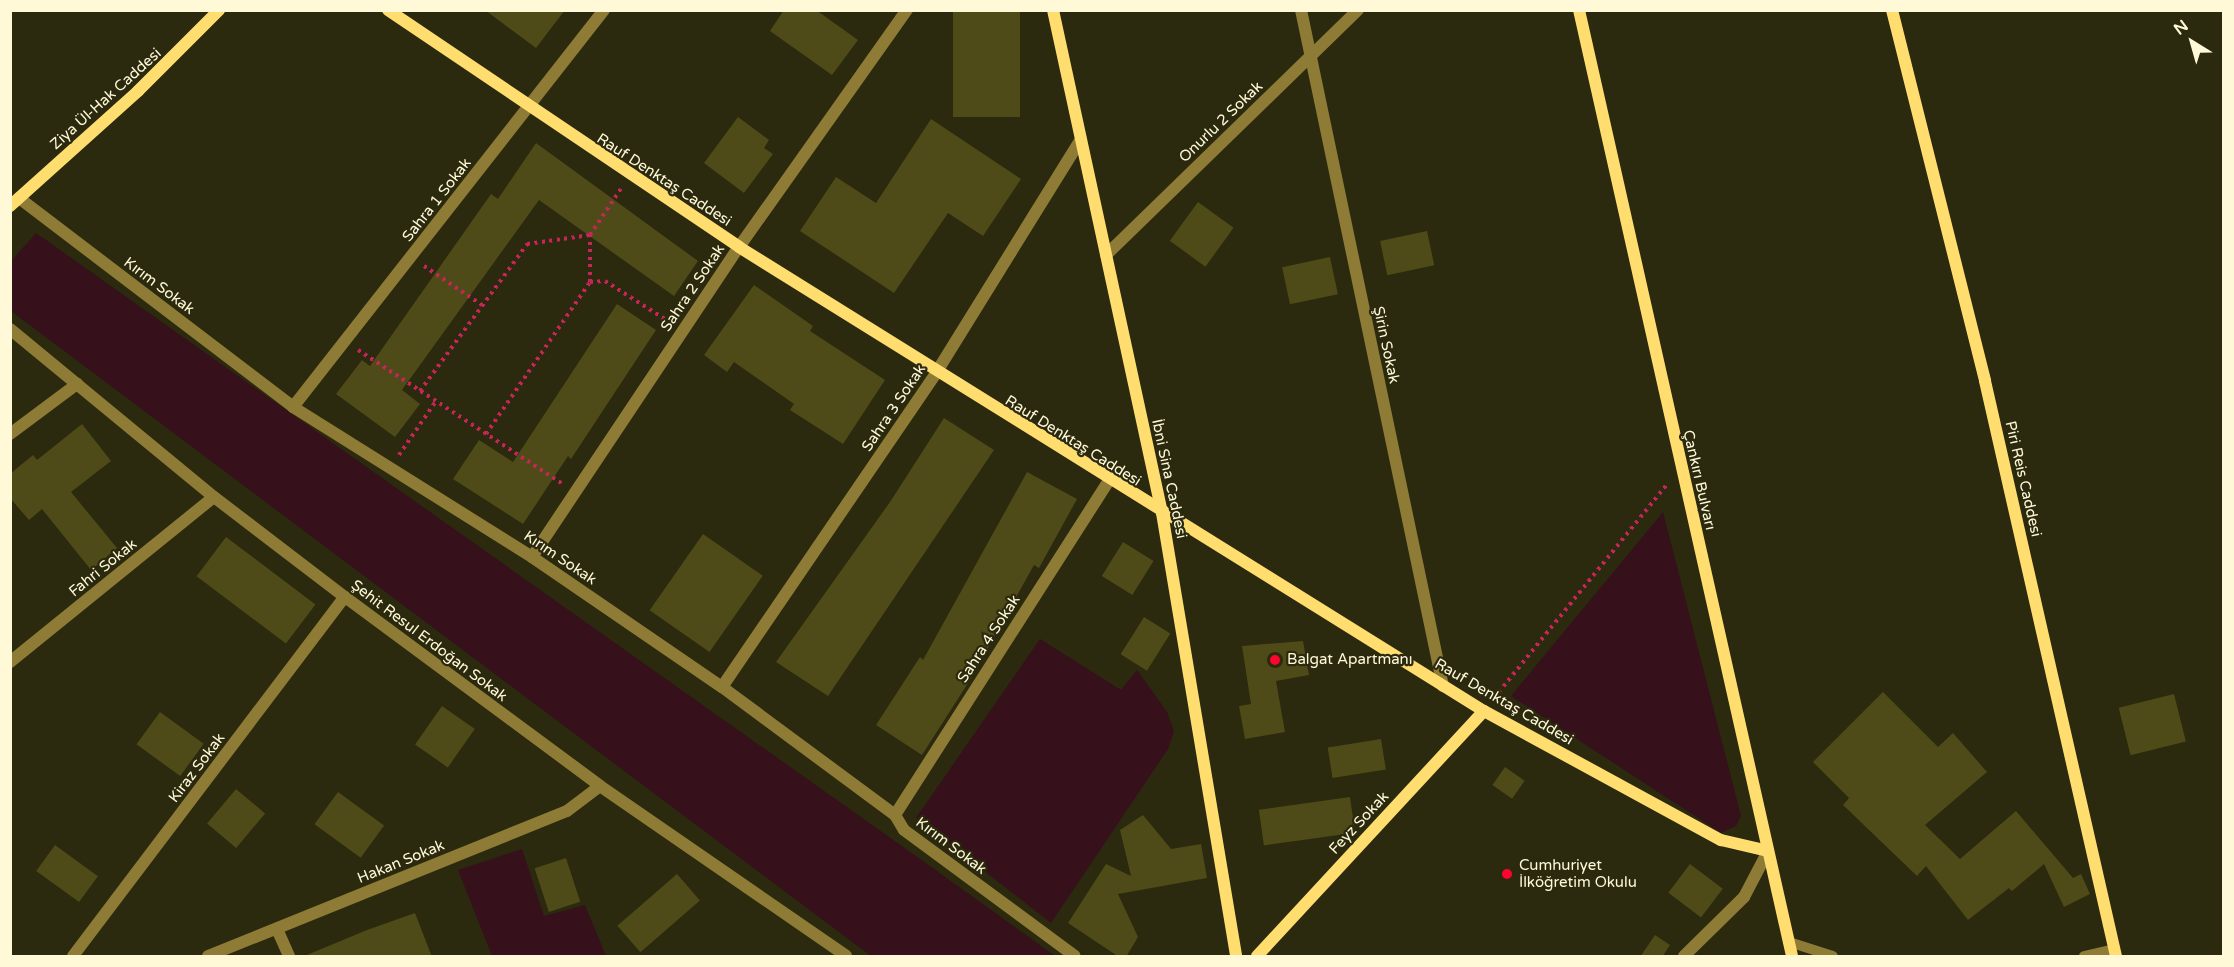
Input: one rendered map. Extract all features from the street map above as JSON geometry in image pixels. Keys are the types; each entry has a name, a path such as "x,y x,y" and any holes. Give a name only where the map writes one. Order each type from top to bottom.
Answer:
{"street":[{"name":"Ziya Ül-Hak Caddesi","path":"15,202 138,91 219,10"},
{"name":"Rauf Denktaş Caddesi","path":"388,10 527,108 739,247 936,373 1484,711 1721,840 1768,851"},
{"name":"Sahra 1 Sokak","path":"293,407 604,10"},
{"name":"Sahra 2 Sokak","path":"532,556 739,247 907,10"},
{"name":"İbni Sina Caddesi","path":"1053,10 1162,513 1236,957"},
{"name":"Şirin Sokak","path":"1301,10 1443,686"},
{"name":"Onurlu 2 Sokak","path":"1106,255 1358,10"},
{"name":"Çankırı Bulvarı","path":"1579,10 1792,957"},
{"name":"Piri Reis Caddesi","path":"1892,10 1985,381 2116,953"},
{"name":"Sahra 3 Sokak","path":"722,687 936,373 1081,139"},
{"name":"Kırım Sokak","path":"15,202 293,407 532,556 722,687 895,815 904,830 1075,957"},
{"name":"Şehit Resul Erdoğan Sokak","path":"10,329 214,497 345,597 600,786 846,957"},
{"path":"10,434 77,384"},
{"name":"Sahra 4 Sokak","path":"895,815 1108,480"},
{"name":"Fahri Sokak","path":"10,662 214,497"},
{"name":"Kiraz Sokak","path":"73,957 345,597"},
{"name":"Feyz Sokak","path":"1257,957 1484,711"},
{"name":"Hakan Sokak","path":"208,957 567,811 600,786"},
{"path":"1684,957 1744,897 1768,851"},
{"path":"277,929 289,957"}],"lane":[{"path":"1789,942 1833,957"},
{"path":"2084,957 2116,953"}],"path":[{"path":"486,434 590,282 590,235 629,176"},
{"path":"420,391 527,244 590,235"},
{"path":"411,257 482,305"},
{"path":"590,282 605,281 682,330"},
{"path":"345,341 575,491"},
{"path":"391,468 436,401"},
{"path":"1484,711 1681,467"}],"shaded area":[{"path":"36,233 1055,956 871,956 11,311 11,261"},
{"path":"1663,512 1741,816 1736,826 1721,833 1511,696"},
{"path":"1040,639 1121,690 1137,670 1167,712 1174,731 1168,749 1051,923 916,818"},
{"path":"522,849 544,916 585,905 606,956 492,956 458,870"}],"building":[{"path":"485,10 565,10 536,48"},
{"path":"784,10 816,10 858,40 832,75 770,31"},
{"path":"953,10 1020,10 1020,117 953,117"},
{"path":"738,117 769,140 764,148 773,154 744,193 704,163"},
{"path":"931,119 1021,179 983,236 948,213 894,293 800,231 836,177 876,203"},
{"path":"536,143 698,261 674,296 539,200 402,390 420,404 395,437 336,394 362,360 370,366 491,194 498,199"},
{"path":"1198,202 1234,228 1205,267 1170,241"},
{"path":"1427,231 1434,265 1387,275 1380,241"},
{"path":"1330,257 1338,294 1290,304 1282,267"},
{"path":"754,285 813,326 810,331 885,380 843,444 790,410 794,404 734,362 727,372 704,355"},
{"path":"617,304 656,330 571,459 568,456 523,524 453,479 479,440 513,462"},
{"path":"944,418 994,450 828,696 776,662 890,502"},
{"path":"82,424 111,461 71,492 117,548 91,570 42,509 29,520 10,498 10,474 33,455 37,460"},
{"path":"1027,472 1077,499 1039,568 1034,565 970,680 922,755 876,725 920,657 923,660"},
{"path":"703,534 763,576 709,652 650,610"},
{"path":"226,537 315,604 286,644 197,576"},
{"path":"1123,542 1154,561 1132,595 1102,576"},
{"path":"1144,617 1170,633 1147,671 1121,654"},
{"path":"1303,641 1309,675 1276,681 1285,732 1245,739 1239,706 1251,704 1242,646"},
{"path":"1883,692 1938,747 1953,733 1987,772 1925,825 1960,859 2016,811 2073,878 2081,874 2090,894 2064,907 2044,864 2012,891 2009,888 1968,920 1926,866 1917,876 1843,805 1849,798 1813,762"},
{"path":"2174,694 2186,742 2131,755 2119,708"},
{"path":"442,706 475,729 448,767 415,745"},
{"path":"160,712 204,744 180,776 136,744"},
{"path":"1381,739 1386,770 1333,778 1328,747"},
{"path":"1505,767 1525,781 1512,799 1492,785"},
{"path":"236,789 265,813 236,848 207,823"},
{"path":"338,792 384,826 361,858 314,824"},
{"path":"1350,797 1355,833 1264,845 1259,810"},
{"path":"1143,815 1171,849 1201,844 1207,878 1118,894 1138,937 1126,957 1119,957 1068,923 1106,864 1131,876 1120,830"},
{"path":"55,845 98,876 79,902 36,871"},
{"path":"566,858 580,902 549,912 535,868"},
{"path":"1690,864 1723,889 1701,917 1668,893"},
{"path":"677,874 700,900 640,952 617,926"},
{"path":"415,913 432,957 302,957 367,930"},
{"path":"1655,935 1670,945 1662,957 1640,957"}],"place":[{"name":"Balgat Apartmanı","path":"1275,660"},
{"name":"Cumhuriyet İlköğretim Okulu","path":"1507,874"}]}
